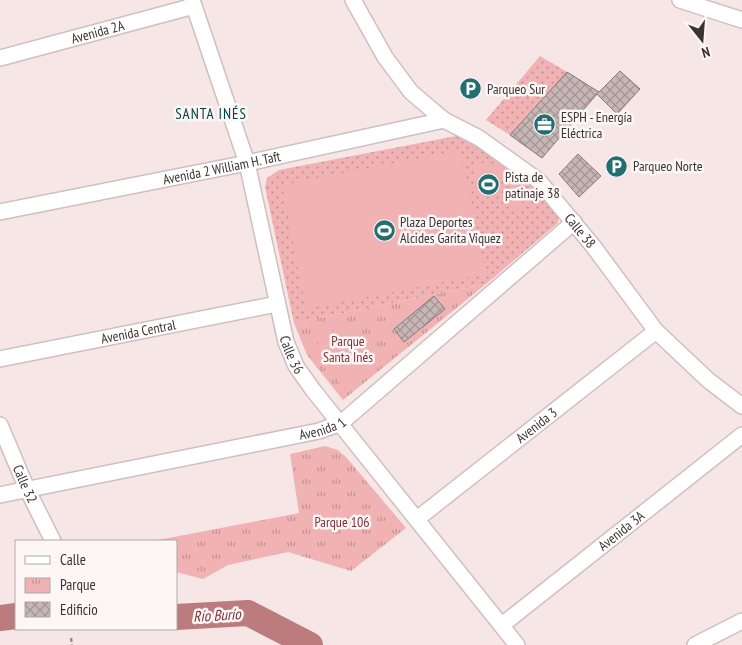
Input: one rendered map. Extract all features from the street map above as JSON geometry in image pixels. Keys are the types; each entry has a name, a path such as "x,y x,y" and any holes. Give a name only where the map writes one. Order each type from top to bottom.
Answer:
{"street":[{"name":"Calle 38","path":"353,0 385,57 410,92 444,120 479,138 539,181 574,222 656,331 708,380 742,406"},
{"path":"680,0 742,20"},
{"name":"Avenida 2A","path":"0,58 193,3"},
{"name":"Calle 36","path":"193,3 246,163 286,342 296,366 517,645"},
{"name":"Avenida 2 William H. Taft","path":"0,212 246,163 444,120"},
{"name":"Avenida 1","path":"0,494 319,431 340,423 574,222"},
{"name":"Avenida Central","path":"0,359 277,304"},
{"name":"Avenida 3","path":"417,519 656,331"},
{"name":"Calle 32","path":"0,425 27,489 53,540"},
{"name":"Avenida 3A","path":"502,625 742,435"},
{"path":"695,645 742,621"}],"path":[{"path":"71,638 72,645"}],"green space":[{"path":"540,56 567,72 510,135 486,120"},
{"name":"Plaza Deportes Alcides Garita Víquez","path":"456,136 480,147 529,183 554,207 559,216 558,223 486,284 294,323 265,187 267,178 279,170"},
{"name":"Plaza Deportes Alcides Garita Víquez","path":"461,150 486,274 306,309 282,185"},
{"name":"Pista de patinaje 38","path":"479,162 510,172 487,198 481,193 474,178 474,164"},
{"name":"Pista de patinaje 38","path":"508,188 524,204 514,213 498,197"},
{"name":"Parque Santa Inés","path":"486,284 343,400 307,355 294,323"},
{"path":"339,326 374,366 346,390 310,350"},
{"name":"Parque 106","path":"325,446 338,450 406,528 351,571 288,552 228,565 203,579 178,573 178,540 158,540 299,513 290,454"}],"building":[{"name":"ESPH - Energía Eléctrica","path":"620,71 640,89 617,114 597,94 542,158 510,135 567,72 599,92"},
{"name":"ESPH - Energía Eléctrica","path":"578,154 601,176 579,197 559,174"},
{"path":"434,296 445,309 404,342 394,329"}],"waterway":[{"name":"Río Burío","path":"178,617 248,613 310,645"},
{"name":"Río Burío","path":"0,618 15,616"}],"place":[{"name":"Parqueo Sur","path":"471,89"},
{"name":"ESPH - Energía Eléctrica","path":"545,125"},
{"name":"Parqueo Norte","path":"617,166"},
{"name":"Pista de patinaje 38","path":"489,185"},
{"name":"Plaza Deportes Alcides Garita Víquez","path":"384,230"}],"district":[{"name":"SANTA INÉS","path":"211,113"}]}
